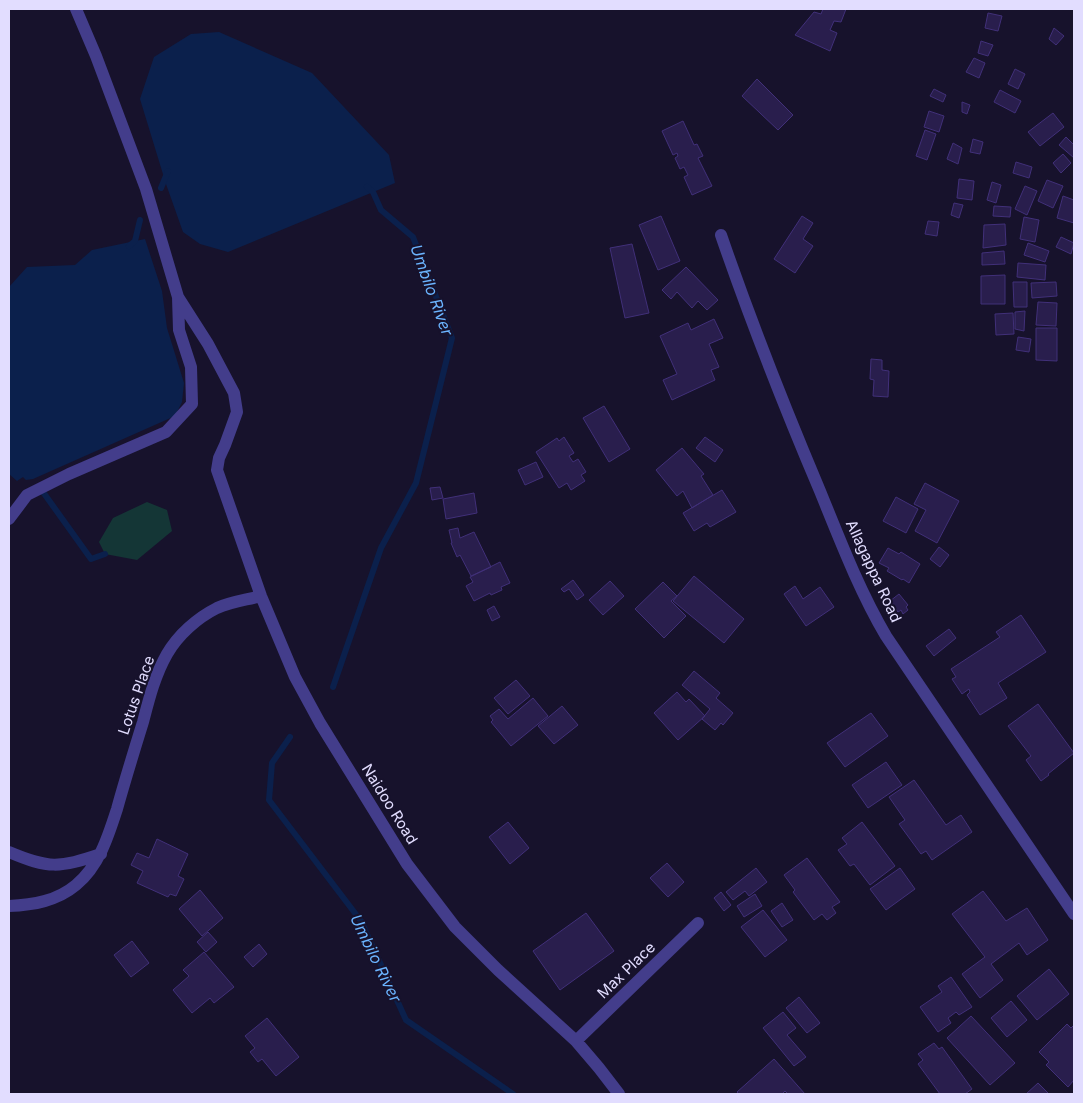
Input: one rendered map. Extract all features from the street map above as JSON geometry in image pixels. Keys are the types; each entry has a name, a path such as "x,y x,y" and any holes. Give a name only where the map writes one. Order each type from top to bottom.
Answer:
{"street":[{"path":"9,519 27,495 166,432 192,404 191,367 179,330 178,297 146,189 96,56 76,9"},
{"name":"Allagappa Road","path":"721,235 745,305 781,398 874,616 1074,914"},
{"name":"Naidoo Road","path":"178,297 208,344 234,394 237,412 217,465 241,542 261,596 307,701 407,864 455,927 498,970 576,1041 619,1094"},
{"name":"Lotus Place","path":"9,906 47,901 72,889 84,878 101,854 110,831 156,678 167,654 181,636 217,608 261,596"},
{"path":"9,852 33,862 57,865 66,865 101,854"},
{"name":"Max Place","path":"576,1041 698,922"}],"green space":[{"path":"147,502 167,510 172,531 137,560 105,554 99,542 113,518"}],"water":[{"path":"219,32 312,73 389,155 395,183 228,252 200,244 183,232 140,99 154,57 191,34"},
{"path":"145,239 162,291 167,328 184,383 182,402 175,416 33,479 26,480 23,477 17,481 9,474 9,287 27,267 75,265 92,250"}],"building":[{"path":"823,9 846,9 841,22 834,21 830,30 837,33 830,51 795,35 814,12 821,14"},
{"path":"988,13 1002,16 998,31 985,28"},
{"path":"1054,28 1064,36 1056,45 1049,39"},
{"path":"981,41 993,45 988,56 978,53"},
{"path":"974,58 985,63 979,78 966,72"},
{"path":"1015,69 1025,74 1018,89 1008,84"},
{"path":"757,79 793,115 778,130 742,96"},
{"path":"934,89 946,95 943,102 930,96"},
{"path":"1000,90 1021,101 1015,113 994,102"},
{"path":"962,102 970,105 967,114 962,112"},
{"path":"929,111 944,116 939,132 924,127"},
{"path":"1053,113 1064,127 1040,146 1028,132"},
{"path":"683,121 694,145 697,144 703,156 698,158 712,186 692,195 684,177 688,175 684,167 680,169 675,158 678,156 677,153 673,155 662,131"},
{"path":"925,130 936,134 927,160 916,156"},
{"path":"1066,137 1074,145 1074,158 1059,145"},
{"path":"973,139 983,142 980,154 970,152"},
{"path":"953,143 962,148 958,164 947,159"},
{"path":"1063,154 1071,163 1061,173 1053,163"},
{"path":"1016,162 1032,167 1029,178 1013,173"},
{"path":"959,179 974,181 972,200 957,198"},
{"path":"1047,180 1063,186 1053,208 1038,201"},
{"path":"992,182 1001,185 996,203 987,200"},
{"path":"1025,186 1037,191 1027,215 1015,209"},
{"path":"1063,196 1074,200 1074,223 1057,218"},
{"path":"954,203 963,205 959,218 951,215"},
{"path":"994,206 1011,207 1010,217 993,216"},
{"path":"661,216 680,261 658,270 639,225"},
{"path":"802,216 813,223 803,239 813,246 795,273 774,259"},
{"path":"1024,217 1039,220 1035,242 1020,239"},
{"path":"928,221 939,222 937,236 925,234"},
{"path":"1005,224 1006,245 983,248 984,225"},
{"path":"1061,237 1074,243 1071,254 1056,247"},
{"path":"1028,243 1049,251 1045,262 1024,255"},
{"path":"632,244 649,313 625,318 610,248"},
{"path":"1004,251 1005,264 982,265 982,253"},
{"path":"1018,263 1046,265 1045,280 1017,277"},
{"path":"686,267 718,300 707,310 698,301 692,308 677,292 671,299 662,290"},
{"path":"1005,275 1005,304 981,304 981,276"},
{"path":"1013,282 1027,282 1027,307 1014,307"},
{"path":"1056,282 1057,296 1032,298 1031,283"},
{"path":"1038,302 1057,303 1056,326 1036,325"},
{"path":"1025,311 1024,331 1015,329 1015,312"},
{"path":"1013,313 1014,334 996,335 995,314"},
{"path":"714,319 723,338 709,344 719,367 711,370 715,380 672,400 663,380 677,374 660,336 688,323 691,330"},
{"path":"1036,328 1057,328 1057,361 1036,360"},
{"path":"1018,337 1031,339 1029,352 1016,350"},
{"path":"871,359 882,360 882,370 889,371 888,397 873,396 874,380 870,379"},
{"path":"604,406 630,449 609,462 583,418"},
{"path":"564,437 574,453 569,456 573,462 578,459 586,472 581,475 585,481 571,490 567,483 559,488 536,452 557,438 559,441"},
{"path":"705,437 723,450 715,462 696,448"},
{"path":"682,448 704,474 701,476 713,495 692,508 683,491 677,496 656,470"},
{"path":"536,462 543,477 525,485 518,470"},
{"path":"925,483 959,501 937,543 915,531 926,510 914,504"},
{"path":"440,487 443,498 432,500 430,488"},
{"path":"722,490 736,512 710,527 707,523 694,531 683,513"},
{"path":"474,493 477,513 446,519 443,499"},
{"path":"896,497 918,509 906,533 883,521"},
{"path":"458,528 460,538 474,532 491,567 471,576 460,555 457,557 451,543 449,530"},
{"path":"939,547 949,555 940,567 930,559"},
{"path":"888,548 899,554 901,552 920,564 909,583 887,571 889,568 879,563"},
{"path":"500,562 510,583 501,587 502,590 491,595 490,593 474,601 466,586 473,582 470,577"},
{"path":"694,576 744,619 724,643 673,601"},
{"path":"573,580 584,595 577,600 569,589 564,592 561,589"},
{"path":"610,581 624,596 603,615 589,600"},
{"path":"663,582 677,596 671,601 686,616 664,638 635,609"},
{"path":"795,586 803,599 820,587 834,607 806,626 784,594"},
{"path":"899,594 908,605 906,607 908,610 903,614 901,610 898,612 890,601"},
{"path":"494,606 500,617 492,621 487,610"},
{"path":"1021,615 1046,652 998,683 1007,698 980,715 967,695 970,692 969,689 962,694 952,679 956,677 951,669 1000,637 996,632"},
{"path":"949,629 956,638 934,656 926,646"},
{"path":"694,671 720,693 716,698 733,713 723,725 721,723 715,730 702,719 710,709 682,685"},
{"path":"516,680 530,696 508,714 494,698"},
{"path":"677,692 686,702 689,699 705,716 678,740 654,713"},
{"path":"533,698 548,716 511,746 491,722 493,720 490,716 499,709 508,719"},
{"path":"1038,704 1074,753 1041,781 1026,760 1031,756 1008,726"},
{"path":"562,706 578,725 554,744 538,726"},
{"path":"871,713 888,736 845,767 827,743"},
{"path":"886,762 902,785 868,808 852,785"},
{"path":"914,780 946,825 961,815 972,832 932,860 926,851 921,854 899,824 905,820 889,797"},
{"path":"508,822 529,848 510,864 489,837"},
{"path":"862,822 895,866 870,885 854,864 850,866 838,850 847,844 842,838"},
{"path":"157,839 188,854 178,876 184,879 176,896 170,894 168,897 137,883 143,871 131,865 137,853 149,858"},
{"path":"807,858 840,902 832,907 836,913 827,920 822,914 814,920 793,892 795,890 784,875"},
{"path":"667,863 684,882 668,897 650,878"},
{"path":"756,868 767,882 749,896 745,891 733,900 726,892"},
{"path":"900,868 915,889 886,910 870,889"},
{"path":"200,890 223,918 202,936 179,909"},
{"path":"983,891 1006,921 1027,908 1048,940 1027,955 1019,943 991,964 1003,980 980,998 962,974 985,957 952,914"},
{"path":"721,892 731,905 724,911 714,898"},
{"path":"755,894 762,906 744,917 737,906"},
{"path":"782,903 793,920 782,927 771,911"},
{"path":"763,910 787,940 765,957 741,927"},
{"path":"586,913 614,951 560,990 533,951"},
{"path":"208,932 217,942 206,952 197,942"},
{"path":"132,941 149,963 131,977 114,955"},
{"path":"259,944 267,954 253,967 244,957"},
{"path":"204,952 234,987 214,1003 210,998 192,1013 173,990 189,976 183,970"},
{"path":"1049,969 1069,994 1037,1020 1017,996"},
{"path":"951,977 972,1007 959,1015 956,1012 948,1018 951,1023 938,1032 920,1007 942,992 938,986"},
{"path":"799,997 820,1023 807,1033 786,1008"},
{"path":"1011,1001 1027,1020 1007,1037 991,1018"},
{"path":"783,1012 796,1028 787,1035 806,1057 794,1066 763,1028"},
{"path":"971,1016 1015,1063 990,1085 947,1038"},
{"path":"267,1018 299,1057 276,1076 262,1059 258,1062 250,1052 255,1048 245,1036"},
{"path":"1067,1024 1071,1028 1074,1025 1074,1080 1068,1087 1046,1065 1049,1062 1039,1052"},
{"path":"934,1043 939,1049 942,1047 972,1089 965,1094 940,1094 918,1064 923,1060 918,1054"},
{"path":"774,1059 805,1094 788,1094 785,1091 782,1094 739,1094 737,1092"},
{"path":"1038,1083 1049,1094 1026,1094"}],"waterway":[{"path":"161,188 168,171"},
{"name":"Umbilo River","path":"333,687 381,548 416,483 452,338 413,237 381,210 373,192 367,187"},
{"path":"129,246 135,241 140,220"},
{"name":"Umbilo River","path":"43,492 91,559 105,554"},
{"name":"Umbilo River","path":"290,737 272,763 269,800 361,921 406,1020 513,1094"}]}
